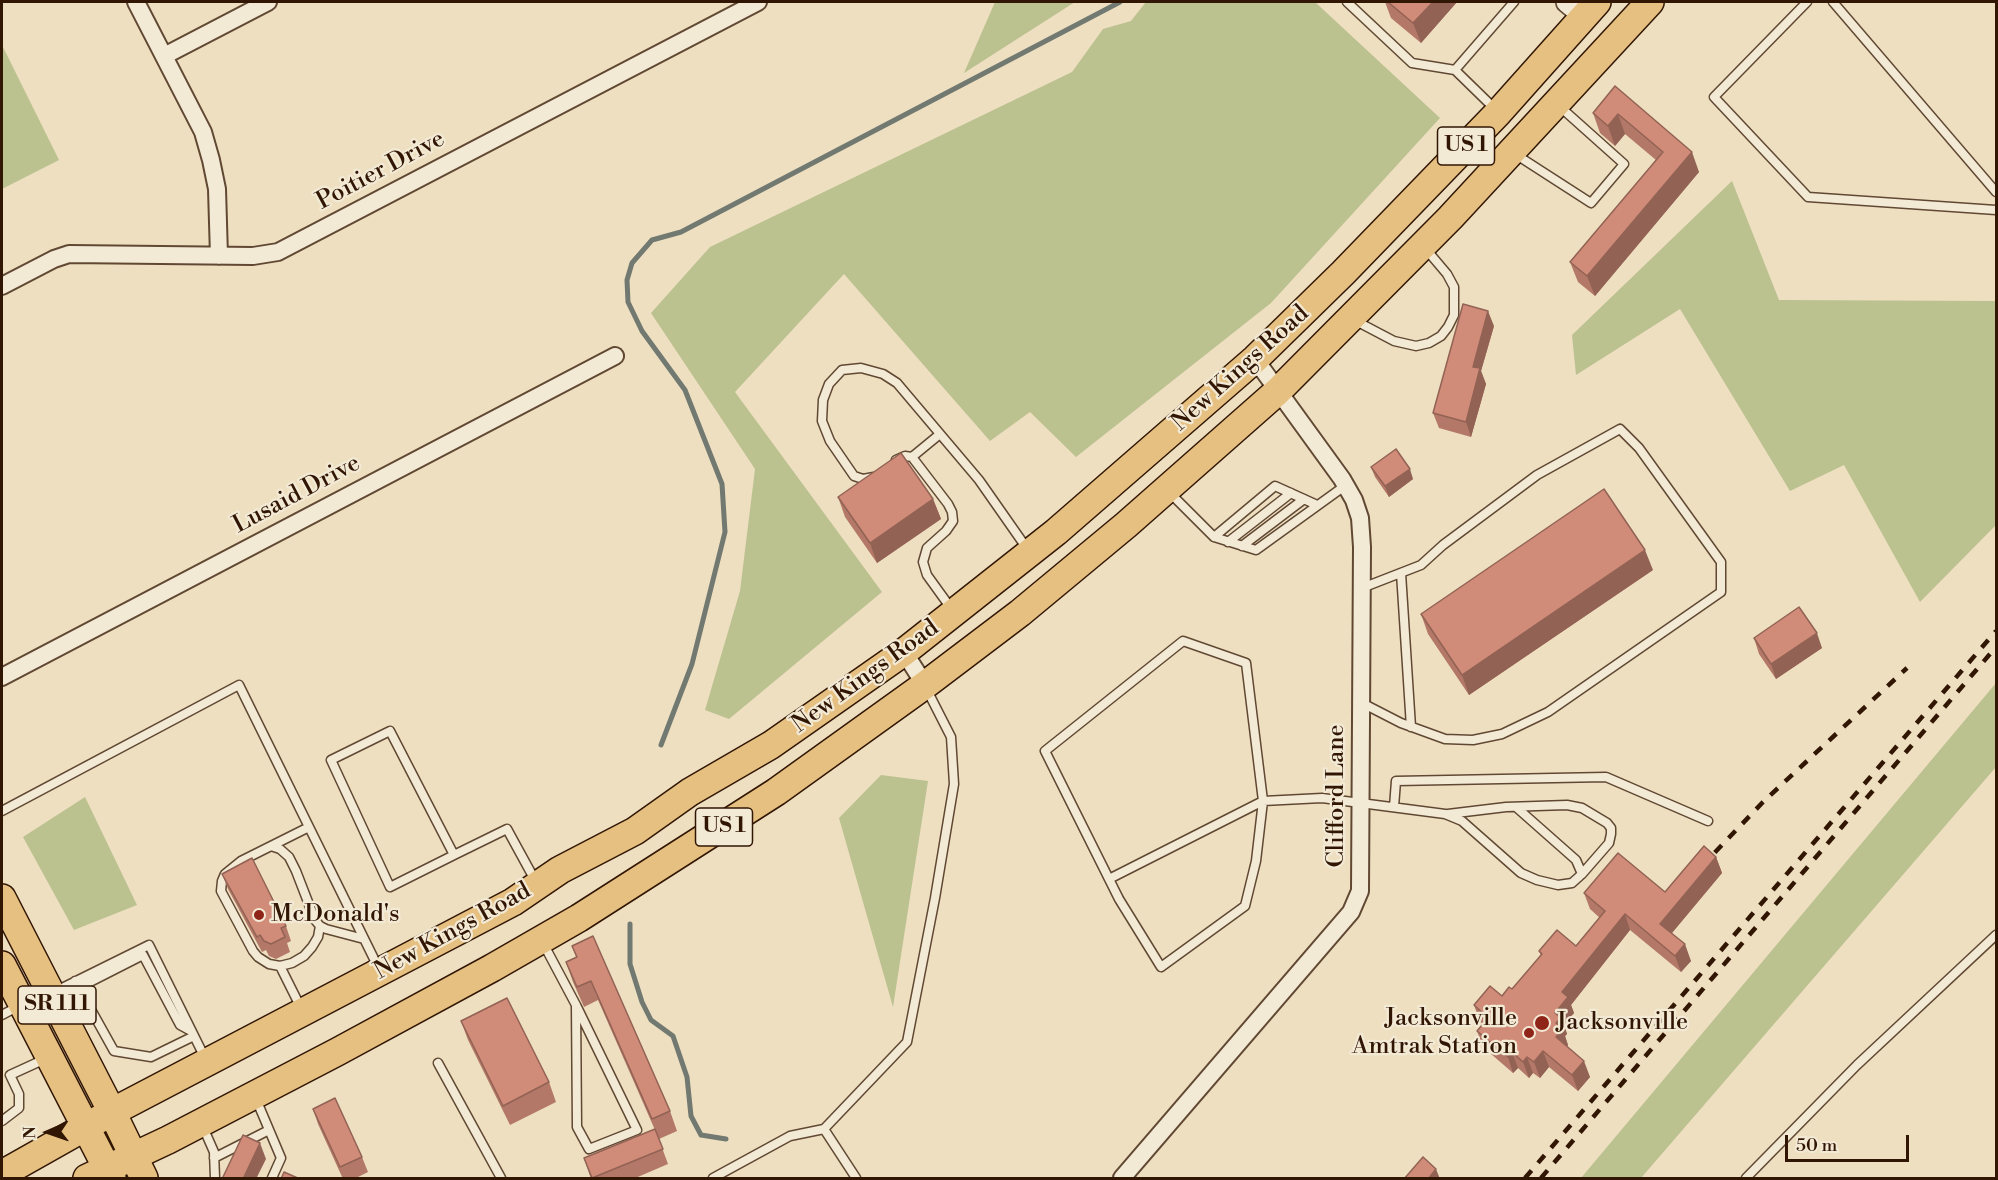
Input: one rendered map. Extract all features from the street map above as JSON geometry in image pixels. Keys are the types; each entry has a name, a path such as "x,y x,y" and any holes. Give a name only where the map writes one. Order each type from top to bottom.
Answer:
{"main road":[{"path":"1583,6 1600,17 1641,2"},
{"name":"New Kings Road","path":"102,1175 139,1168 201,1123 542,940 672,860 776,792 925,685 1020,612 1167,489 1278,391 1512,152 1650,2"},
{"path":"1562,96 1583,48 1586,32 1583,6"},
{"name":"New Kings Road","path":"2,1173 112,1112 513,902 560,870 634,831 690,792 771,745 904,652 1056,532 1255,359 1344,273 1498,113 1583,6"},
{"name":"SR 111","path":"2,898 139,1168"},
{"name":"SR 111","path":"2,965 12,1010 49,1057 86,1127 102,1175"}],"street":[{"path":"136,2 203,132 216,189 219,256"},
{"path":"164,56 268,2"},
{"name":"Poitier Drive","path":"2,286 54,259 69,254 253,256 278,252 758,2"},
{"name":"Lusaid Drive","path":"2,677 615,356"},
{"name":"Clifford Lane","path":"1122,1179 1351,912 1360,891 1362,547 1360,518 1346,485 1255,359"},
{"path":"904,652 925,685"}],"lane":[{"path":"1347,2 1412,63 1455,70 1498,113"},
{"path":"1807,2 1714,97 1808,197 1996,210"},
{"path":"1833,2 1996,192"},
{"path":"1455,70 1509,3"},
{"path":"1512,152 1591,203 1624,164 1562,96"},
{"path":"1351,318 1394,341 1416,346 1429,343 1441,336 1454,315 1454,287 1447,274 1422,246"},
{"path":"883,470 875,477 863,479 854,476 830,441 822,421 823,400 829,384 842,370 861,368 883,374 897,383 979,480 1030,552"},
{"path":"1362,588 1421,565 1443,545 1537,475 1620,429 1639,448 1721,562 1721,592 1548,712 1502,734 1473,740 1445,738 1411,727 1362,703"},
{"path":"891,464 899,458 912,457 940,434"},
{"path":"912,457 948,504 952,513 953,521 946,531 927,548 923,562 927,575 954,612"},
{"path":"1167,489 1214,537 1256,550 1346,485"},
{"path":"1214,537 1275,486 1317,505"},
{"path":"1228,542 1291,494"},
{"path":"1242,546 1304,499"},
{"path":"1401,573 1411,727"},
{"path":"1183,641 1246,663 1263,801 1256,861 1245,906 1161,967 1119,899 1045,751 1183,641"},
{"path":"2,812 239,685 380,972"},
{"path":"719,1177 790,1136 824,1129 907,1042 954,784 951,737 925,685"},
{"path":"454,855 390,731 331,760 390,887 507,829 538,885"},
{"path":"1394,807 1396,781 1606,777 1708,821"},
{"path":"1109,879 1263,801 1322,798 1445,814 1462,820 1521,873 1558,885 1572,883 1582,874 1609,843 1611,828 1607,823 1582,808 1567,805 1445,814"},
{"path":"1516,807 1576,861 1582,874"},
{"path":"309,827 241,861 225,874 222,880 222,891 258,957 269,964 280,966 292,963 304,956 318,937 320,926"},
{"path":"271,846 280,849 289,857 315,920 320,926 364,939"},
{"path":"1746,1179 1857,1065 1996,935"},
{"path":"542,940 576,1005 637,1130 589,1149 577,1127 576,1005"},
{"path":"51,993 149,945 207,1063"},
{"path":"280,966 303,1012"},
{"path":"77,981 114,1051 151,1057 193,1034"},
{"path":"2,1121 19,1108 19,1094 10,1075 49,1057"},
{"path":"438,1064 501,1179"},
{"path":"255,1095 281,1158 272,1179"},
{"path":"201,1123 214,1152 215,1179"},
{"path":"824,1129 856,1179"},
{"path":"214,1158 269,1130"}],"green space":[{"path":"995,2 1075,2 964,73"},
{"path":"1146,2 1315,2 1440,118 1271,303 1076,457 1030,412 990,441 844,274 735,392 882,592 729,719 705,710 740,591 755,469 651,313 710,247 1072,72 1103,29 1131,21"},
{"path":"2,45 59,160 2,189"},
{"path":"1732,181 1779,300 1996,301 1996,525 1920,602 1844,465 1790,491 1680,309 1576,375 1572,335"},
{"path":"1996,683 1996,767 1641,1178 1581,1178"},
{"path":"881,775 928,781 893,1007 839,818"},
{"path":"85,797 137,905 74,930 23,837"}],"building":[{"path":"1388,2 1433,2 1413,23"},
{"path":"1615,86 1692,152 1587,276 1570,262 1663,152 1618,114 1608,126 1593,113"},
{"path":"1463,304 1488,311 1473,367 1480,368 1466,422 1433,413"},
{"path":"1396,449 1410,469 1385,486 1371,467"},
{"path":"901,453 933,499 870,543 838,497"},
{"path":"1604,489 1645,550 1462,675 1421,614"},
{"path":"1799,607 1817,633 1771,664 1754,638"},
{"path":"1704,846 1716,857 1660,924 1685,944 1675,956 1625,914 1562,992 1568,997 1555,1013 1561,1018 1556,1023 1563,1029 1556,1037 1584,1061 1572,1075 1543,1051 1534,1062 1527,1057 1523,1062 1512,1052 1508,1057 1477,1031 1488,1018 1474,1005 1490,986 1502,996 1509,987 1512,989 1542,954 1539,951 1557,930 1576,946 1605,911 1584,893 1618,853 1665,892"},
{"name":"McDonald's","path":"252,858 286,926 281,928 285,937 271,944 264,941 260,935 257,937 222,874"},
{"path":"593,936 670,1111 652,1119 591,981 577,987 566,962 577,957 572,946"},
{"path":"507,998 549,1082 503,1106 461,1021"},
{"path":"335,1098 362,1157 340,1167 313,1109"},
{"path":"655,1129 663,1149 592,1178 584,1158"},
{"path":"243,1135 260,1143 243,1179 222,1179"},
{"path":"1423,1157 1436,1169 1428,1179 1404,1179"},
{"path":"284,1172 300,1179 281,1179"}],"waterway":[{"path":"661,745 692,664 725,532 722,484 685,390 642,331 628,302 627,280 632,263 652,240 681,232 1120,2"},
{"path":"630,924 630,964 642,1002 651,1020 673,1036 687,1077 691,1116 701,1135 726,1139"}],"railway":[{"path":"1525,1178 1996,631"},
{"path":"1541,1178 1996,647"},
{"path":"1701,867 1763,802 1907,668"}],"place":[{"name":"McDonald's","path":"259,915"},
{"name":"Jacksonville","path":"1542,1023"},
{"name":"Jacksonville Amtrak Station","path":"1529,1033"}]}
